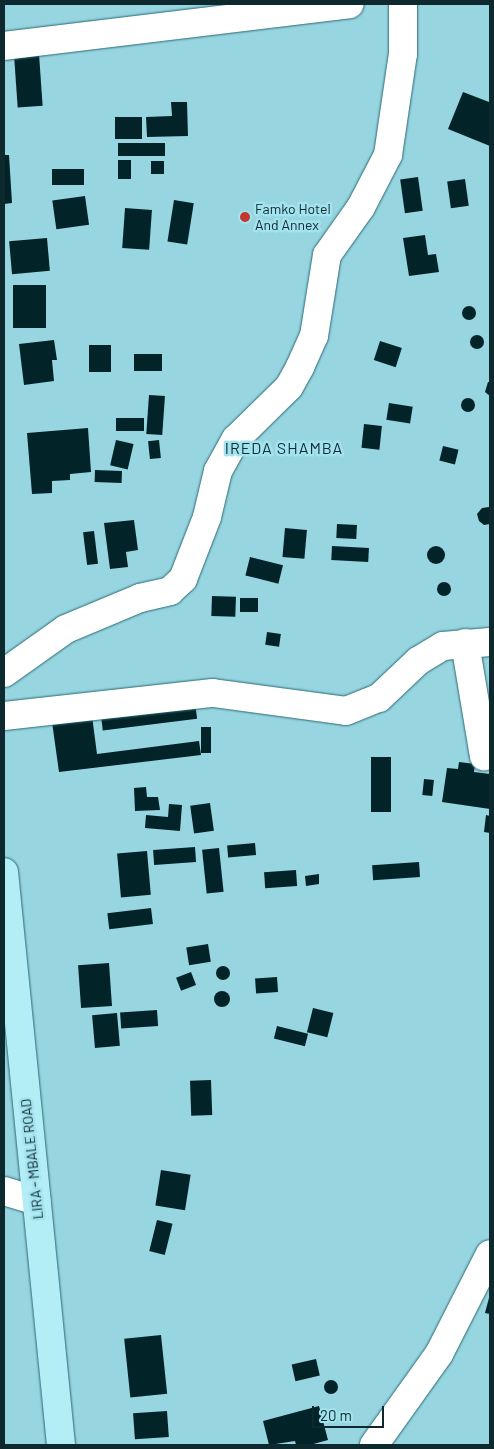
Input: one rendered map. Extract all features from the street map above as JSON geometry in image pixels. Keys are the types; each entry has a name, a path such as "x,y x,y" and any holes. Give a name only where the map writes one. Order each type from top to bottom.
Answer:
{"main road":[{"name":"LIRA - MBALE ROAD","path":"4,872 60,1445"}],"street":[{"path":"4,46 350,4"},
{"path":"4,673 66,629 140,598 164,594 183,580 207,517 218,471 236,439 289,387 300,367 314,336 327,255 361,207 385,162 394,124 403,54 403,4"},
{"path":"4,716 213,693 346,710 379,698 418,661 434,650 478,643 484,756"},
{"path":"4,1192 36,1201"},
{"path":"374,1445 439,1354 490,1254"}],"building":[{"path":"39,54 43,106 18,108 14,56"},
{"path":"463,92 489,102 490,146 448,129"},
{"path":"171,102 187,102 188,136 147,137 146,117 172,116"},
{"path":"115,117 142,117 142,139 115,139"},
{"path":"118,143 165,143 165,156 118,156"},
{"path":"4,155 9,155 12,203 4,204"},
{"path":"118,160 131,160 131,179 118,179"},
{"path":"151,161 164,161 164,174 151,174"},
{"path":"52,169 84,169 84,185 52,185"},
{"path":"418,177 423,211 405,213 400,180"},
{"path":"465,179 469,206 451,208 447,182"},
{"path":"85,196 89,225 56,229 52,201"},
{"path":"174,200 194,203 187,245 167,241"},
{"path":"125,208 152,210 149,250 122,248"},
{"path":"425,235 428,255 436,254 439,272 409,276 403,238"},
{"path":"47,238 50,271 12,274 9,241"},
{"path":"13,285 46,285 46,328 13,328"},
{"path":"469,306 474,308 476,313 474,318 469,320 464,318 462,313 464,308"},
{"path":"477,335 482,337 484,342 482,347 477,349 472,347 470,342 472,337"},
{"path":"54,340 57,360 52,360 54,381 24,385 19,344"},
{"path":"380,341 402,348 396,367 374,360"},
{"path":"89,345 111,345 111,372 89,372"},
{"path":"134,354 162,354 162,371 134,371"},
{"path":"488,382 490,382 490,396 485,392"},
{"path":"149,395 165,396 162,435 146,434"},
{"path":"468,398 473,400 475,405 473,410 468,412 463,410 461,405 463,400"},
{"path":"389,403 413,407 410,424 386,420"},
{"path":"116,418 144,418 144,431 116,431"},
{"path":"364,424 382,426 379,450 361,448"},
{"path":"88,428 91,472 70,474 70,480 52,481 52,493 32,494 27,433"},
{"path":"116,440 134,444 128,469 110,465"},
{"path":"159,440 161,458 150,459 148,441"},
{"path":"443,446 459,450 455,464 439,461"},
{"path":"95,470 122,471 122,483 95,482"},
{"path":"489,507 490,524 484,525 479,521 477,514 482,508"},
{"path":"134,520 138,550 126,552 128,567 110,569 104,523"},
{"path":"337,524 357,525 356,539 336,538"},
{"path":"285,528 307,530 304,559 282,557"},
{"path":"94,531 98,564 87,565 83,532"},
{"path":"332,546 369,548 368,562 331,560"},
{"path":"436,546 442,549 445,555 442,561 436,564 430,561 427,555 430,549"},
{"path":"250,557 283,565 278,584 245,575"},
{"path":"444,582 449,584 451,589 449,594 444,596 439,594 437,589 439,584"},
{"path":"212,596 236,597 235,617 211,616"},
{"path":"240,598 258,598 258,612 240,612"},
{"path":"267,632 281,634 279,647 265,645"},
{"path":"195,702 197,719 103,730 101,714"},
{"path":"92,716 97,754 199,741 201,755 59,772 52,722"},
{"path":"201,727 211,727 211,753 201,753"},
{"path":"371,757 391,757 391,812 371,812"},
{"path":"459,762 475,764 474,772 490,774 490,809 442,802 447,768 458,769"},
{"path":"424,779 434,780 432,796 422,795"},
{"path":"146,787 147,797 158,797 160,810 135,811 134,788"},
{"path":"210,803 214,831 194,834 190,806"},
{"path":"169,804 182,805 180,831 145,828 146,815 168,817"},
{"path":"486,815 490,816 490,833 484,832"},
{"path":"255,843 256,855 228,857 227,845"},
{"path":"195,847 196,862 154,865 153,850"},
{"path":"219,848 224,892 207,894 202,850"},
{"path":"147,851 151,895 121,897 117,854"},
{"path":"419,862 420,877 373,880 372,865"},
{"path":"296,870 297,886 265,888 264,872"},
{"path":"319,874 319,884 306,886 305,876"},
{"path":"151,908 153,924 109,929 107,913"},
{"path":"208,944 211,962 189,965 186,947"},
{"path":"109,963 112,1006 81,1008 78,965"},
{"path":"223,966 228,968 230,973 228,978 223,980 218,978 216,973 218,968"},
{"path":"191,972 196,985 181,991 176,978"},
{"path":"277,977 278,992 256,993 255,979"},
{"path":"219,991 225,991 230,996 228,1005 219,1007 214,1002 214,996"},
{"path":"313,1008 333,1013 327,1037 307,1032"},
{"path":"157,1010 158,1026 121,1029 120,1013"},
{"path":"117,1013 120,1046 95,1048 92,1015"},
{"path":"277,1026 308,1034 305,1046 274,1039"},
{"path":"211,1080 212,1115 191,1116 190,1081"},
{"path":"161,1170 191,1175 185,1210 155,1206"},
{"path":"157,1220 173,1224 165,1255 149,1251"},
{"path":"490,1294 490,1314 485,1313"},
{"path":"161,1335 167,1394 130,1398 124,1339"},
{"path":"316,1359 320,1376 295,1381 292,1365"},
{"path":"331,1380 336,1382 338,1387 336,1392 331,1394 326,1392 324,1387 326,1382"},
{"path":"319,1406 328,1440 310,1445 296,1445 295,1441 269,1445 263,1421"},
{"path":"167,1411 169,1437 135,1439 133,1413"}],"place":[{"name":"Famko Hotel And Annex","path":"245,217"}],"district":[{"name":"IREDA SHAMBA","path":"284,448"}]}
